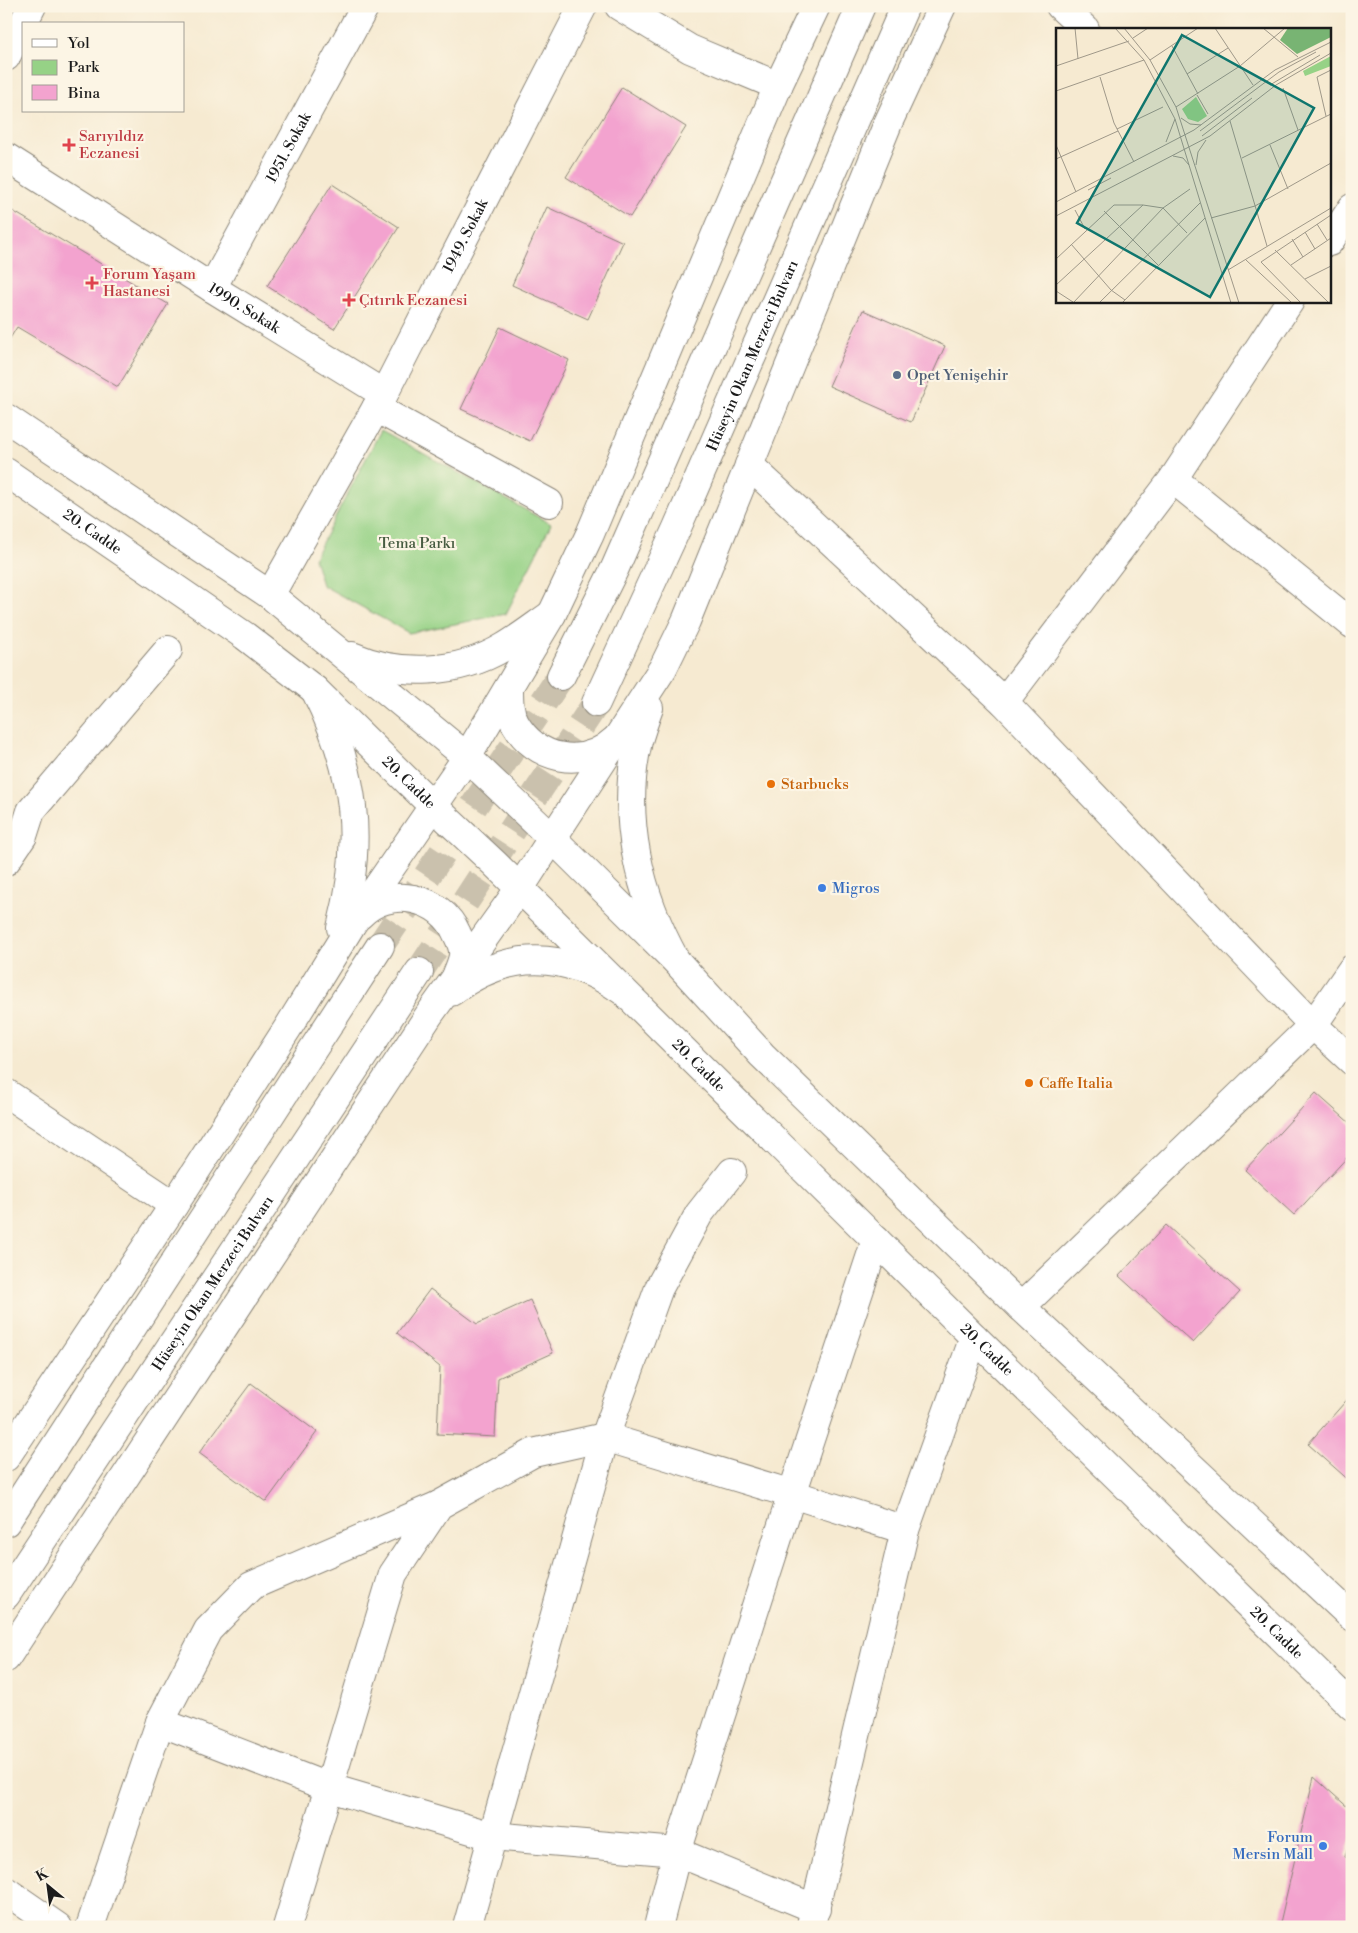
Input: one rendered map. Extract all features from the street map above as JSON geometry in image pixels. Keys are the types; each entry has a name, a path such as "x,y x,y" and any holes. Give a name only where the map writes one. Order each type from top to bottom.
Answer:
{"street":[{"path":"24,22 32,6"},
{"name":"1951. Sokak","path":"212,288 365,6"},
{"name":"1949. Sokak","path":"270,595 380,401 583,6"},
{"path":"618,6 690,49 778,86"},
{"path":"6,1457 174,1205 352,924 467,756 552,614 590,534 778,86 816,6"},
{"path":"561,676 615,568 861,6"},
{"name":"Hüseyin Okan Merzeci Bulvarı","path":"596,703 676,530 905,6"},
{"path":"6,1658 456,976 520,888 662,668 686,621 888,123 942,6"},
{"path":"1060,6 1084,28"},
{"path":"6,56 22,25"},
{"name":"1990. Sokak","path":"6,157 212,288 380,401 549,503"},
{"path":"1330,241 1352,208"},
{"path":"1004,702 1173,479 1289,302"},
{"path":"6,418 270,595 467,756 676,961 762,1056 1021,1307 1352,1617"},
{"path":"749,465 1004,702 1314,1025 1352,1061"},
{"name":"20. Cadde","path":"6,472 245,636 315,690 520,888 622,992 1352,1706"},
{"path":"1173,479 1352,624"},
{"path":"336,650 364,661 393,668 422,670 452,667 478,659 504,647 552,614"},
{"path":"6,861 23,836 31,811 168,650"},
{"path":"662,668 638,741 632,776 631,811 634,847 640,877 649,906 661,934 676,961"},
{"path":"509,688 509,705 514,721 523,736 535,747 549,754 564,758 579,758 594,754 608,747 619,736"},
{"path":"315,690 329,718 342,754 353,806 355,838 348,901 340,932 329,961"},
{"path":"352,924 362,912 389,898 420,900 434,906 455,927 461,941 463,956 456,976"},
{"path":"6,1522 380,946"},
{"path":"430,1015 447,996 467,980 490,968 515,962 541,960 570,965 604,978 622,992"},
{"path":"1021,1307 1314,1025 1352,969"},
{"name":"Hüseyin Okan Merzeci Bulvarı","path":"6,1595 419,972"},
{"path":"6,1093 174,1205"},
{"path":"467,1927 605,1437 659,1288 699,1214 732,1172"},
{"path":"658,1927 677,1852 876,1240"},
{"path":"160,1722 330,1788 492,1836 677,1852 813,1918 905,1530 974,1337"},
{"path":"90,1927 160,1722 177,1685 208,1630 251,1586 439,1505 533,1453 605,1437 905,1530"},
{"path":"287,1927 393,1574 439,1505"},
{"path":"6,1891 58,1927"}],"green space":[{"name":"Tema Parkı","path":"381,430 551,524 506,614 409,633 322,585 314,558"}],"building":[{"path":"622,87 686,127 630,217 566,177"},
{"path":"332,184 399,227 334,329 267,286"},
{"path":"6,207 168,304 118,387 17,327 6,345"},
{"path":"547,207 623,242 588,319 512,285"},
{"path":"863,310 945,346 911,422 829,386"},
{"path":"500,327 569,360 530,441 461,409"},
{"path":"1316,1093 1352,1125 1352,1152 1294,1215 1245,1170"},
{"path":"1166,1225 1240,1292 1193,1343 1119,1276"},
{"path":"430,1289 477,1324 530,1300 553,1353 498,1378 495,1437 437,1434 440,1367 397,1333"},
{"path":"251,1383 317,1432 266,1502 199,1453"},
{"path":"1352,1394 1352,1483 1308,1444"},
{"name":"Forum Mersin Mall","path":"1314,1777 1352,1811 1352,1835 1345,1857 1352,1860 1352,1927 1279,1927"}],"tunnel":[{"path":"380,946 561,676"},
{"path":"419,972 596,703"}],"place":[{"name":"Sarıyıldız Eczanesi","path":"69,145"},
{"name":"Forum Yaşam Hastanesi","path":"92,283"},
{"name":"Çıtırık Eczanesi","path":"349,300"},
{"name":"Opet Yenişehir","path":"897,375"},
{"name":"Starbucks","path":"771,784"},
{"name":"Migros","path":"822,888"},
{"name":"Caffe Italia","path":"1029,1083"},
{"name":"Forum Mersin Mall","path":"1323,1846"}]}
